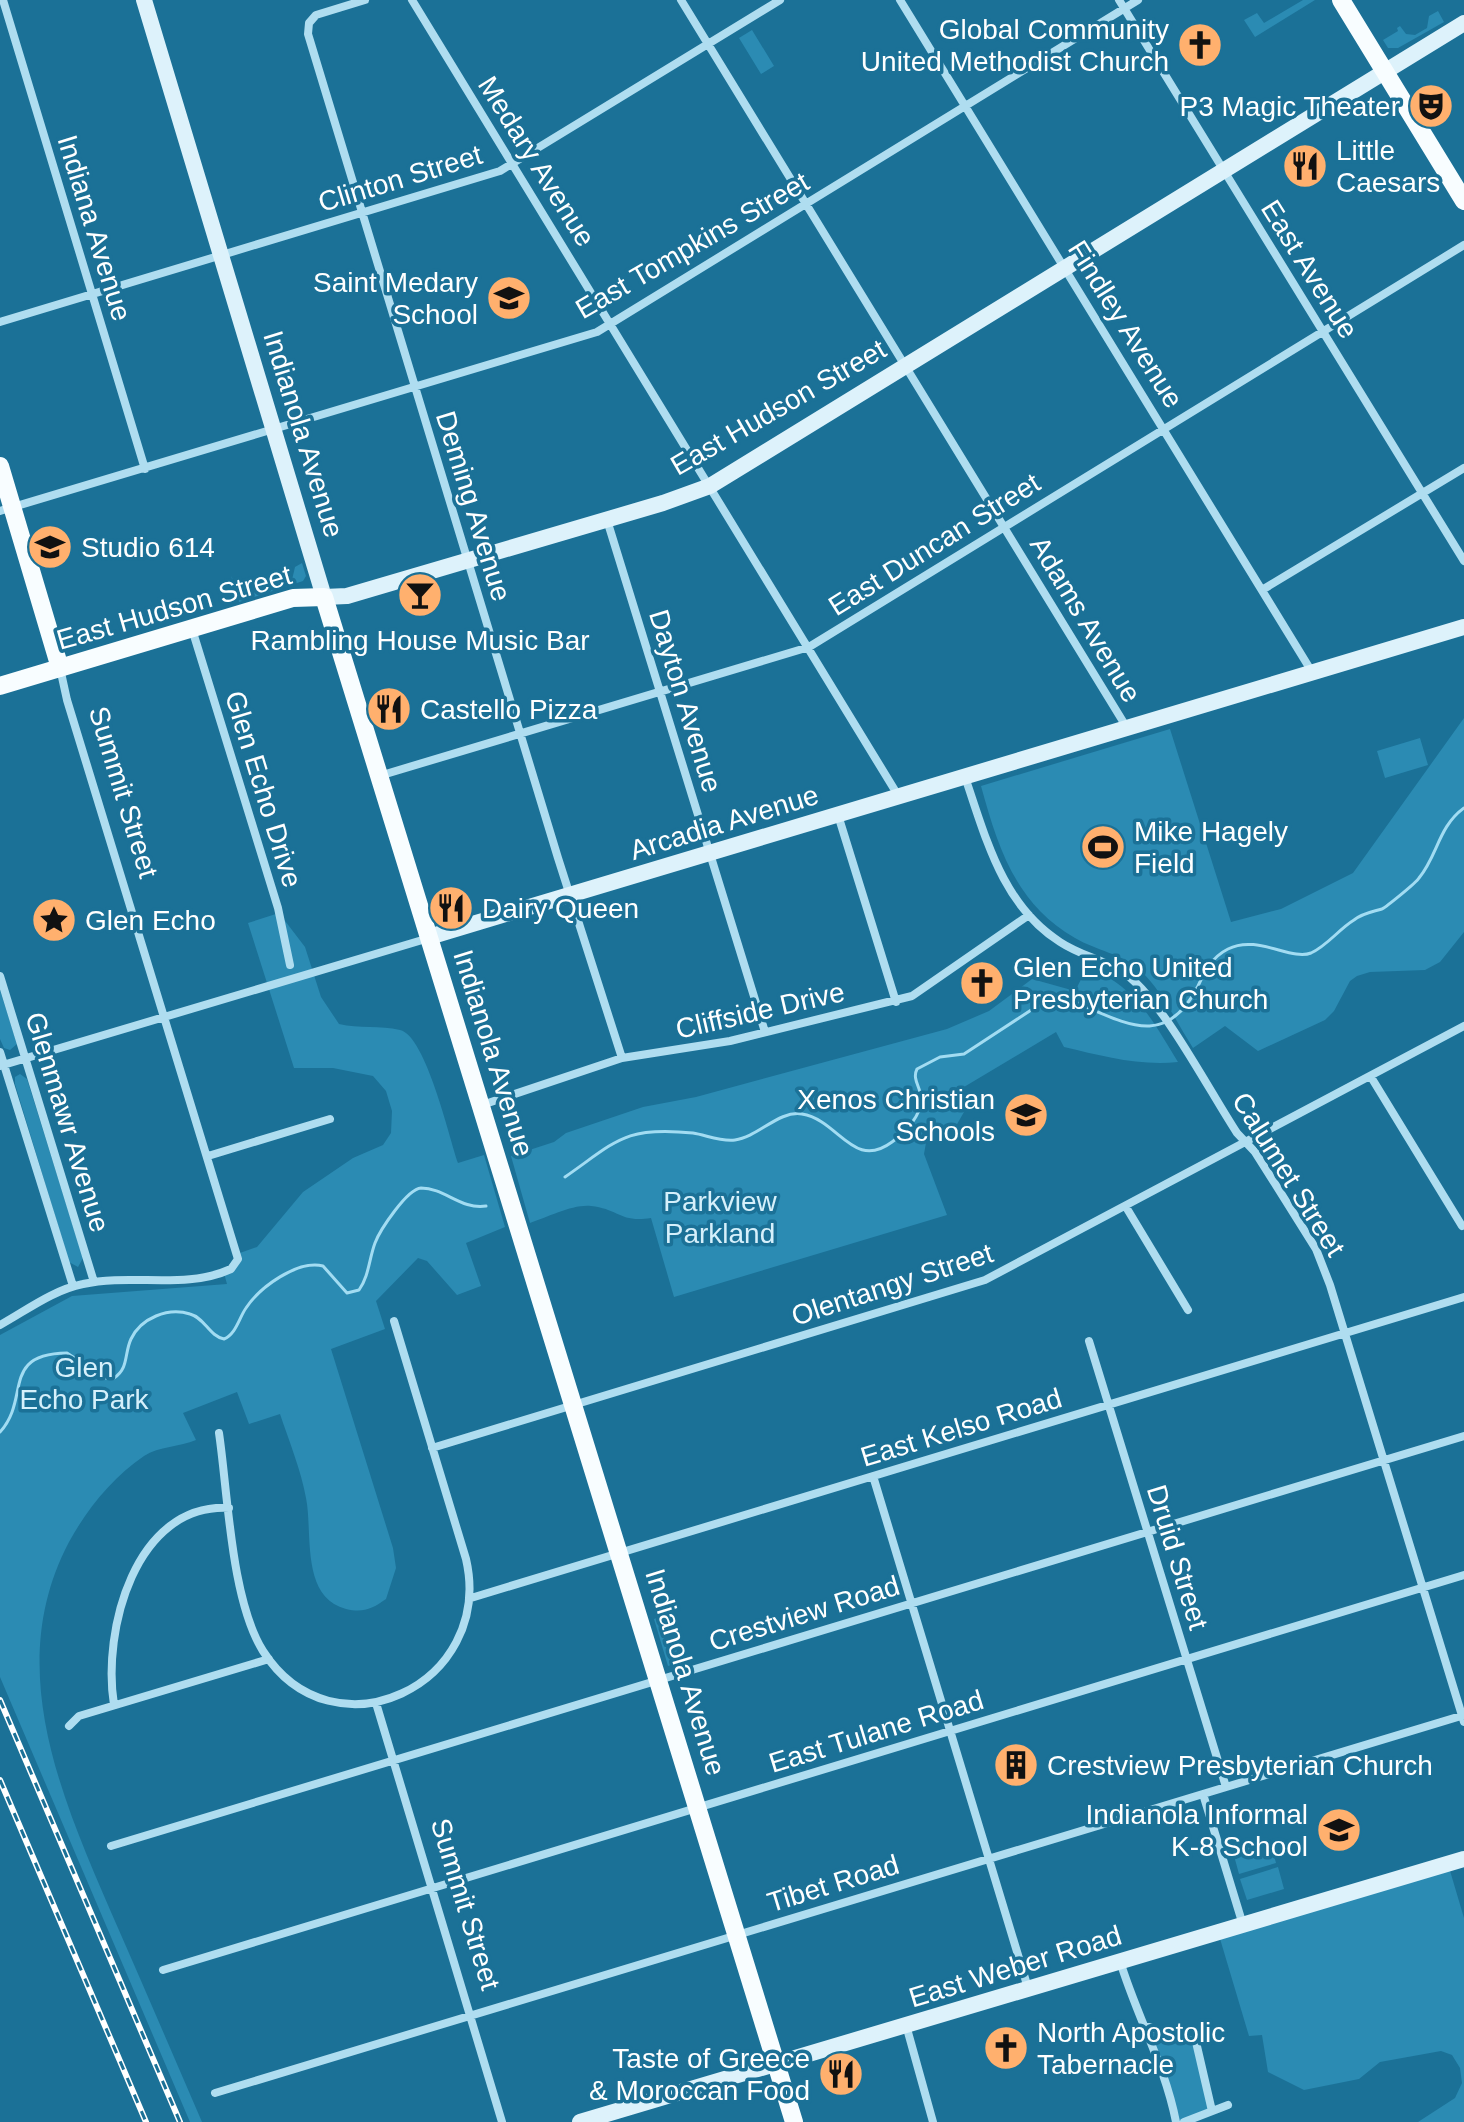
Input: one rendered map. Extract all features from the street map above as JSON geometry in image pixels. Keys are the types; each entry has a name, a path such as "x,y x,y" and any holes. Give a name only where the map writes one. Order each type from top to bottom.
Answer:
{"main road":[{"path":"1341,0 1464,201"},
{"name":"Summit Street","path":"0,466 6,509 60,668"},
{"name":"East Hudson Street","path":"0,686 293,598 324,597"},
{"name":"Indianola Avenue","path":"324,597 794,2122"}],"street":[{"name":"Indiana Avenue","path":"3,0 145,469"},
{"name":"Indianola Avenue","path":"144,0 324,597"},
{"name":"Deming Avenue","path":"364,0 316,15 308,30 520,734 622,1058"},
{"name":"Medary Avenue","path":"412,0 899,797"},
{"name":"Adams Avenue","path":"681,0 1127,728"},
{"name":"Clinton Street","path":"0,322 513,164 780,0"},
{"name":"Findley Avenue","path":"900,0 1312,673"},
{"name":"East Tompkins Street","path":"6,509 588,335 611,324 806,204 1122,4 1138,0"},
{"name":"East Avenue","path":"1122,4 1464,561"},
{"name":"East Hudson Street","path":"324,597 347,596 607,520 710,486 1464,23"},
{"name":"East Duncan Street","path":"379,776 809,647 1464,245"},
{"path":"1262,590 1464,468"},
{"name":"Dayton Avenue","path":"607,520 765,1032"},
{"name":"Arcadia Avenue","path":"2,1066 1464,627"},
{"name":"Glen Echo Drive","path":"192,628 278,908 290,965"},
{"name":"Summit Street","path":"60,668 67,700 237,1253 237,1264 231,1269 196,1278 94,1282"},
{"name":"Calumet Street","path":"965,777 994,865 1029,915 1059,942 1128,975 1150,1000 1316,1249 1385,1460 1463,1717"},
{"path":"838,815 896,1002"},
{"name":"Cliffside Drive","path":"481,1105 622,1058 668,1053 896,1002 927,989 1029,915"},
{"name":"Glenmawr Avenue","path":"0,976 94,1282"},
{"name":"Olentangy Street","path":"432,1448 965,1287 1005,1271 1464,1026"},
{"name":"Glenmawr Avenue","path":"0,1052 73,1286"},
{"path":"1371,1077 1462,1226"},
{"path":"208,1156 330,1119"},
{"path":"1126,1207 1188,1310"},
{"path":"0,1325 73,1286 94,1282"},
{"name":"East Kelso Road","path":"471,1598 1464,1297"},
{"path":"219,1433 246,1611 269,1659 290,1680 316,1695 345,1703 376,1703 405,1694 434,1674 458,1642 471,1598 466,1559 394,1321"},
{"name":"Druid Street","path":"1089,1341 1226,1787"},
{"name":"Crestview Road","path":"111,1846 1464,1436"},
{"path":"873,1476 1028,1989"},
{"path":"114,1705 110,1663 112,1635 121,1602 135,1572 156,1542 189,1514 204,1508 229,1508"},
{"name":"East Tulane Road","path":"163,1970 1464,1575"},
{"path":"69,1726 76,1717 269,1659"},
{"name":"Summit Street","path":"376,1703 502,2122"},
{"name":"Tibet Road","path":"215,2093 1463,1717"},
{"path":"1203,1794 1243,1925"},
{"name":"East Weber Road","path":"580,2122 1464,1859"},
{"path":"1120,1961 1143,2025 1163,2068 1176,2122"},
{"path":"906,2025 933,2122"},
{"path":"1143,2025 1196,2042 1212,2111"},
{"path":"1184,2122 1228,2105"}],"green space":[{"path":"1303,0 1315,0 1255,37 1244,20 1257,13 1264,23"},
{"path":"1438,11 1444,22 1398,48 1388,48 1383,40 1398,31 1397,28 1400,26 1406,34 1415,35 1427,28 1429,16"},
{"path":"752,30 774,66 761,74 739,38"},
{"path":"302,563 306,576 303,581 239,602 231,576 241,596 292,580 295,567"},
{"path":"1464,718 1464,932 1440,962 1425,970 1370,972 1357,976 1350,981 1334,1011 1325,1020 1258,1051 1225,1026 1193,1048 1141,971 1125,960 1075,938 1038,909 1012,872 981,786 1170,729 1231,922 1281,909 1353,873"},
{"path":"1420,738 1428,765 1385,778 1377,751"},
{"name":"Glen Echo Park","path":"279,913 305,947 321,997 339,1024 400,1030 410,1036 427,1068 458,1163 484,1155 505,1227 466,1243 481,1286 457,1295 427,1261 418,1258 376,1301 385,1329 331,1349 393,1548 396,1568 386,1599 357,1611 331,1602 321,1591 311,1562 304,1487 280,1414 249,1424 237,1392 183,1413 196,1440 150,1453 111,1484 92,1506 69,1542 49,1591 41,1639 41,1688 48,1737 61,1786 78,1834 202,2122 190,2122 0,1677 0,1335 72,1296 227,1284 224,1273 237,1254 257,1247 303,1192 353,1158 383,1145 391,1133 392,1111 386,1091 373,1076 333,1068 294,1068 248,923"},
{"name":"Parkview Parkland","path":"1088,966 1131,995 1151,1018 1178,1062 1135,1061 1064,1047 1056,1032 964,1087 968,1105 956,1126 927,1137 924,1154 947,1215 674,1297 651,1218 632,1219 584,1206 530,1223 511,1156 554,1142 566,1133 643,1107 696,1097 947,1029 989,1011 1032,979 1075,991"},
{"path":"0,990 17,1044 10,1050 4,1048 0,1039"},
{"path":"20,1074 27,1079 83,1258 78,1267 69,1262 15,1084 15,1077"},
{"path":"666,1615 680,1662 668,1666 654,1619"},
{"path":"1270,1841 1276,1863 1239,1874 1233,1852"},
{"path":"1448,1864 1464,1918 1464,2122 1418,2122 1455,2098 1462,2083 1460,2068 1452,2055 1441,2051 1380,2062 1359,2079 1304,2090 1268,2072 1262,2035 1249,2036 1218,1932"},
{"path":"1278,1867 1284,1889 1247,1900 1240,1879"},
{"path":"1143,2025 1196,2042 1212,2111 1176,2122"}],"waterway":[{"path":"1075,1002 1127,1023 1158,1025 1186,1006 1210,965 1228,949 1250,944 1294,954 1311,953 1357,918 1382,909 1413,885 1425,869 1443,832 1464,808"},
{"path":"565,1177 611,1145 637,1134 670,1131 735,1140 793,1114 815,1118 856,1147 867,1151 878,1149 897,1138 919,1110 921,1097 916,1079 917,1069 940,1057 964,1054 1048,999"},
{"path":"0,1432 9,1419 25,1369 33,1361 46,1355 67,1353 105,1378 114,1378 124,1365 131,1339 141,1325 164,1313 182,1312 195,1316 224,1339 232,1333 246,1308 260,1292 280,1277 302,1267 323,1266 347,1293 359,1290 378,1237 395,1211 415,1190 430,1189 469,1205 486,1206"}],"railway":[{"path":"0,1700 180,2122"},
{"path":"0,1780 146,2122"}],"place":[{"name":"Global Community United Methodist Church","path":"1200,45"},
{"name":"P3 Magic Theater","path":"1431,106"},
{"name":"Little Caesars","path":"1305,166"},
{"name":"Saint Medary School","path":"509,298"},
{"name":"Studio 614","path":"50,547"},
{"name":"Rambling House Music Bar","path":"420,595"},
{"name":"Castello Pizza","path":"389,709"},
{"name":"Mike Hagely Field","path":"1103,847"},
{"name":"Dairy Queen","path":"451,908"},
{"name":"Glen Echo","path":"54,920"},
{"name":"Glen Echo United Presbyterian Church","path":"982,983"},
{"name":"Xenos Christian Schools","path":"1026,1115"},
{"name":"Crestview Presbyterian Church","path":"1016,1765"},
{"name":"Indianola Informal K-8 School","path":"1339,1830"},
{"name":"North Apostolic Tabernacle","path":"1006,2048"},
{"name":"Taste of Greece & Moroccan Food","path":"841,2074"}]}
